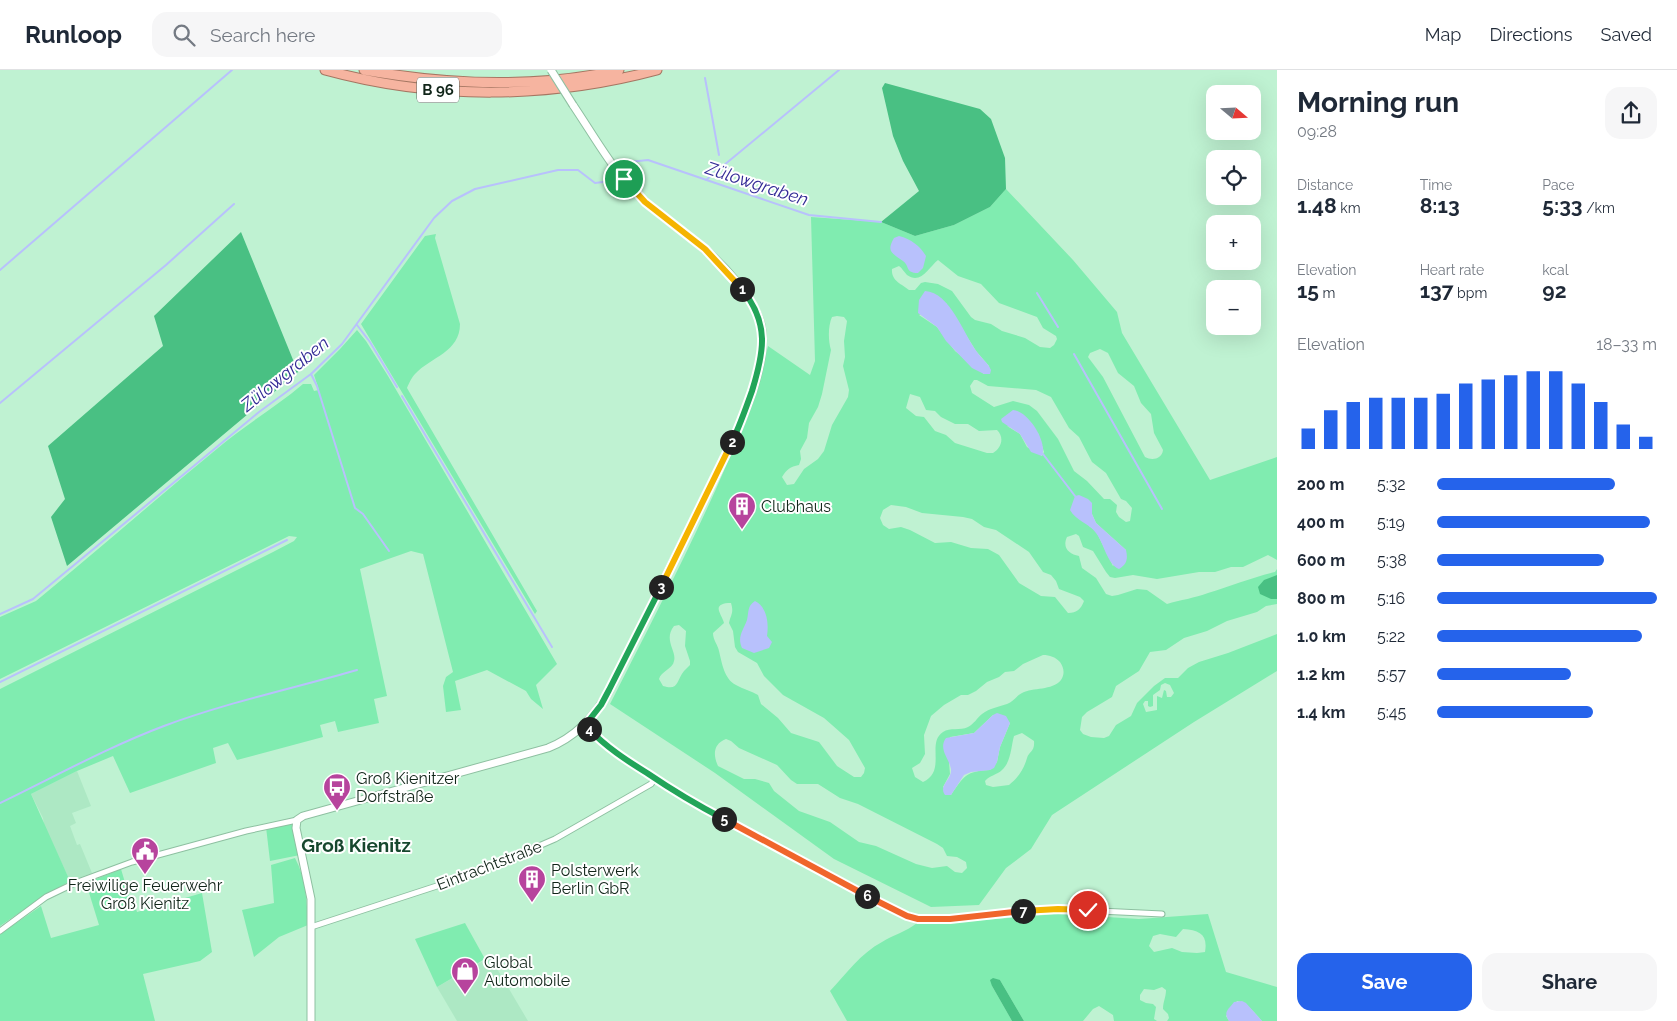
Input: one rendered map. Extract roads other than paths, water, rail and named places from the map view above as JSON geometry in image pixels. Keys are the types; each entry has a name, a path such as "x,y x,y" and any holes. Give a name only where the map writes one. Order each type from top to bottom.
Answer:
{"highway":[{"name":"B 96","path":"325,70 396,85 473,92 515,92 569,87 614,80 657,70"},
{"name":"B 96","path":"364,70 432,80 472,83 547,81 619,70"}],"main road":[{"path":"311,1021 311,899 296,820 303,816 548,748 563,741 586,724 601,705 736,433 759,367 763,346 759,318 755,308 735,281 705,249 659,214 630,187 551,70"}],"street":[{"path":"586,724 606,745 692,802 907,916 918,919 950,919 1058,909 1162,914"},
{"name":"Eintrachtstraße","path":"311,927 446,883 542,845 651,784 655,778"},
{"path":"0,931 46,898 69,885 132,862 246,831 296,820"}],"water":[{"path":"899,236 915,243 926,256 923,268 918,273 909,271 905,263 891,252 890,246 894,238"},
{"path":"925,291 934,293 949,306 972,345 990,367 990,374 984,374 972,368 946,341 937,327 918,313 919,300"},
{"path":"1013,410 1025,416 1035,428 1042,443 1042,456 1031,452 1020,434 1002,422 1001,419"},
{"path":"1079,495 1092,503 1092,514 1096,523 1126,550 1126,561 1119,569 1111,563 1096,533 1070,510 1075,496"},
{"path":"755,601 765,611 768,626 767,636 772,642 769,648 754,653 742,648 740,641 749,607"},
{"path":"997,713 1006,716 1010,723 994,768 964,775 951,795 945,795 943,788 951,773 943,746 946,738 974,733"},
{"path":"1242,1001 1262,1021 1229,1021 1226,1015 1228,1009 1234,1002"}],"waterway":[{"path":"0,270 232,70"},
{"path":"706,180 839,70"},
{"path":"705,78 719,155"},
{"name":"Zülowgraben","path":"629,162 648,160 809,215 881,222"},
{"name":"Zülowgraben","path":"0,614 33,599 259,412 311,374 342,344 434,218 452,201 475,189 558,170 578,170 595,183 603,182"},
{"path":"0,403 166,265 234,204"},
{"path":"1037,293 1058,327"},
{"path":"357,325 370,342 397,387"},
{"path":"1074,354 1162,509"},
{"path":"311,374 317,386 355,508 363,514 389,551"},
{"path":"402,396 552,647"},
{"path":"1043,454 1075,496"},
{"path":"0,682 287,540"},
{"path":"0,803 102,753 164,726 236,703 357,670"}],"place":[{"name":"Clubhaus","path":"742,530"},
{"name":"Groß Kienitzer Dorfstraße","path":"337,811"},
{"name":"Freiwilige Feuerwehr Groß Kienitz","path":"145,875"},
{"name":"Polsterwerk Berlin GbR","path":"532,903"},
{"name":"Global Automobile","path":"465,995"}],"district":[{"name":"Groß Kienitz","path":"356,845"}]}
